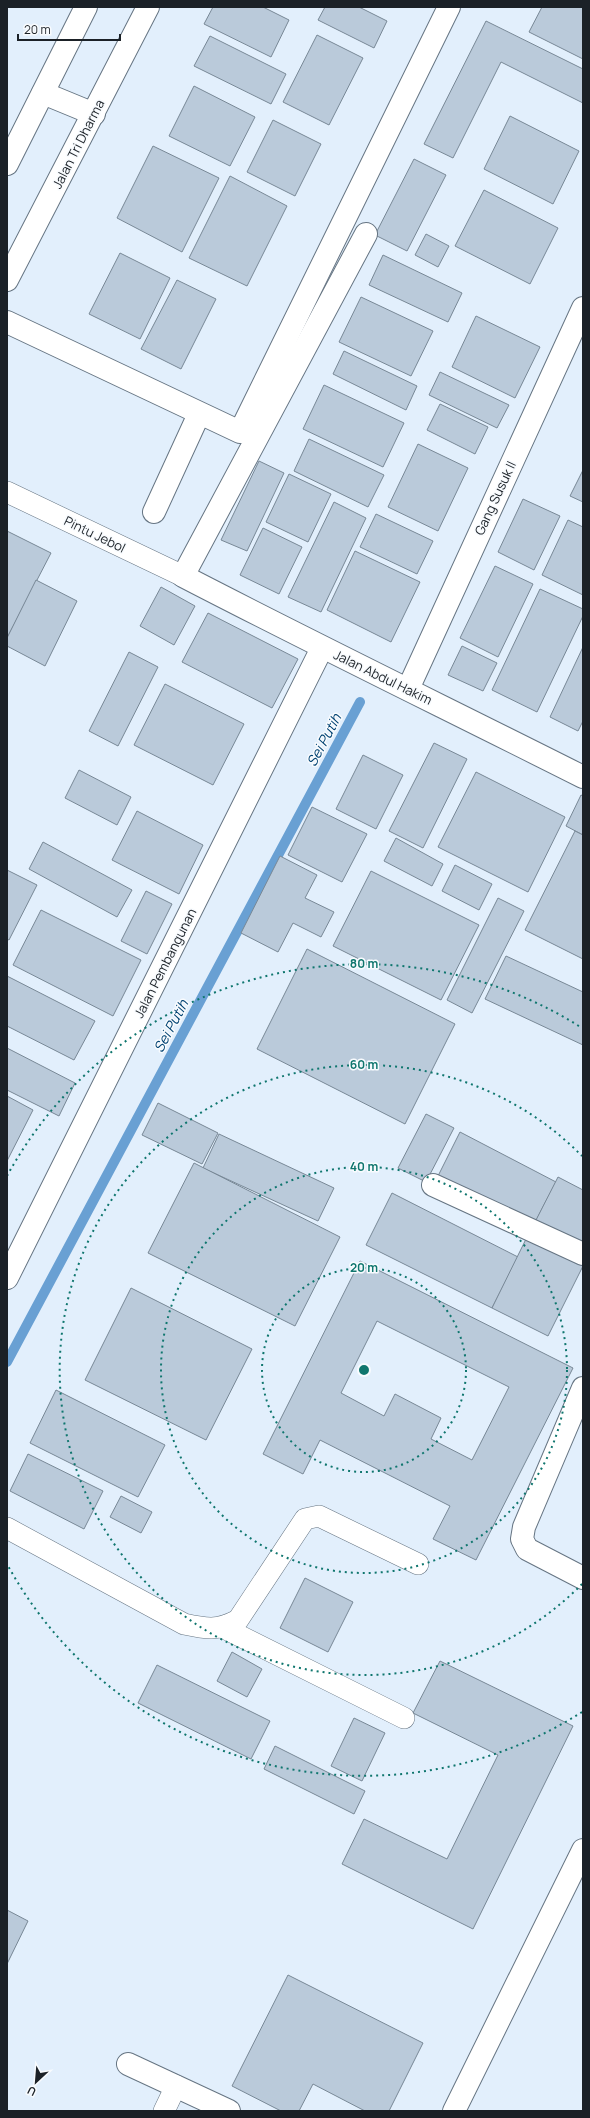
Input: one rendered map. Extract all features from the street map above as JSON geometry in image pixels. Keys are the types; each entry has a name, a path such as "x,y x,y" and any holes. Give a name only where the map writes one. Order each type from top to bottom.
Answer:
{"street":[{"path":"7,164 86,7"},
{"name":"Jalan Tri Dharma","path":"7,280 148,7"},
{"path":"7,322 199,414 240,432 449,7"},
{"path":"43,93 94,114"},
{"path":"183,576 366,234"},
{"name":"Gang Susuk II","path":"408,689 583,308"},
{"path":"154,512 199,414"},
{"name":"Jalan Abdul Hakim","path":"183,576 322,648 408,689 583,777"},
{"name":"Jalan Pembangunan","path":"7,1278 322,648"},
{"path":"433,1185 583,1254"},
{"path":"583,1388 524,1527 522,1539 526,1549 583,1578"},
{"path":"454,2111 583,1850"},
{"path":"128,2064 229,2111"}],"lane":[{"name":"Pintu Jebol","path":"7,492 183,576"},
{"path":"224,1628 238,1620 305,1518 319,1516 418,1564"},
{"path":"7,1528 184,1624 204,1628 224,1628 404,1718"},
{"path":"164,2111 176,2086"}],"building":[{"path":"213,7 263,7 289,20 271,57 204,24"},
{"path":"325,7 359,7 387,21 374,48 318,20"},
{"path":"542,7 583,7 583,59 529,32"},
{"path":"486,21 583,69 583,103 501,62 453,158 424,144"},
{"path":"317,35 363,58 329,125 283,102"},
{"path":"210,36 286,74 271,104 194,66"},
{"path":"194,86 255,117 230,166 169,136"},
{"path":"510,116 579,151 553,204 484,169"},
{"path":"273,120 321,144 295,196 247,172"},
{"path":"153,146 219,178 182,252 117,218"},
{"path":"414,159 446,175 407,251 375,235"},
{"path":"230,176 287,206 247,286 189,258"},
{"path":"484,190 558,228 530,284 455,246"},
{"path":"426,234 449,246 438,267 415,255"},
{"path":"120,253 170,278 140,339 89,314"},
{"path":"383,255 462,293 448,322 369,285"},
{"path":"177,280 216,299 181,369 141,349"},
{"path":"361,297 433,331 411,376 339,342"},
{"path":"476,316 540,347 515,398 452,367"},
{"path":"344,351 417,386 406,410 333,374"},
{"path":"440,372 509,405 497,428 429,395"},
{"path":"324,385 404,423 383,467 303,429"},
{"path":"440,404 488,427 475,454 427,430"},
{"path":"309,439 384,475 368,507 294,471"},
{"path":"418,444 468,468 438,531 388,507"},
{"path":"259,461 284,473 247,551 221,540"},
{"path":"583,470 583,502 570,496"},
{"path":"289,474 331,494 308,542 266,522"},
{"path":"523,499 560,516 534,570 498,552"},
{"path":"334,502 366,518 321,612 288,597"},
{"path":"376,514 433,541 417,574 360,547"},
{"path":"568,520 583,527 583,595 542,575"},
{"path":"263,528 302,547 279,594 240,575"},
{"path":"7,531 51,553 7,638"},
{"path":"355,551 420,582 391,642 327,610"},
{"path":"495,566 533,584 498,657 460,638"},
{"path":"36,580 77,601 45,666 7,646 7,638"},
{"path":"161,587 195,606 174,645 140,626"},
{"path":"540,589 583,609 583,616 537,712 492,690"},
{"path":"208,613 298,659 272,708 182,662"},
{"path":"462,646 497,663 483,691 448,675"},
{"path":"583,647 583,721 578,731 550,717"},
{"path":"129,652 158,667 118,746 89,731"},
{"path":"165,684 244,724 213,785 134,745"},
{"path":"434,743 467,759 423,848 389,831"},
{"path":"363,755 403,775 376,829 336,809"},
{"path":"79,770 131,797 117,825 65,798"},
{"path":"476,772 565,817 528,892 438,847"},
{"path":"581,795 583,796 583,835 566,826"},
{"path":"312,807 367,834 342,882 288,855"},
{"path":"137,811 203,845 179,894 112,860"},
{"path":"575,831 583,835 583,959 525,930"},
{"path":"396,838 443,864 432,886 384,861"},
{"path":"43,842 132,890 117,917 29,869"},
{"path":"280,856 317,875 305,898 334,912 321,937 293,923 278,952 241,933"},
{"path":"455,865 492,884 479,910 442,891"},
{"path":"7,870 37,885 9,940 7,939"},
{"path":"371,871 479,925 441,1000 333,946"},
{"path":"146,891 172,904 147,954 121,941"},
{"path":"498,898 524,911 472,1013 447,1000"},
{"path":"41,910 141,960 113,1016 13,965"},
{"path":"307,949 455,1024 405,1124 257,1049"},
{"path":"506,956 583,992 583,1045 485,999"},
{"path":"7,976 95,1021 74,1060 7,1026"},
{"path":"7,1048 75,1083 59,1116 7,1090"},
{"path":"7,1096 33,1110 7,1161"},
{"path":"158,1103 218,1133 202,1164 142,1135"},
{"path":"426,1114 454,1128 426,1182 398,1168"},
{"path":"460,1132 556,1182 531,1230 436,1180"},
{"path":"219,1134 334,1188 318,1221 203,1168"},
{"path":"194,1163 340,1237 295,1326 148,1253"},
{"path":"558,1177 583,1190 583,1250 534,1224"},
{"path":"392,1193 518,1257 492,1308 366,1245"},
{"path":"528,1235 583,1262 583,1266 548,1336 492,1308"},
{"path":"360,1261 573,1368 476,1560 433,1539 450,1506 320,1440 303,1474 263,1454","holes":["377,1321 509,1387 472,1460 431,1439 441,1418 395,1394 384,1416 341,1393"]},
{"path":"131,1288 252,1349 206,1440 85,1380"},
{"path":"56,1390 165,1445 138,1497 30,1443"},
{"path":"28,1454 103,1491 84,1529 10,1491"},
{"path":"121,1496 152,1512 141,1533 110,1517"},
{"path":"305,1578 353,1602 328,1652 280,1628"},
{"path":"232,1652 262,1669 247,1697 217,1681"},
{"path":"440,1661 573,1726 473,1929 342,1864 364,1819 447,1859 498,1755 413,1713"},
{"path":"157,1665 270,1721 251,1759 138,1703"},
{"path":"354,1718 385,1733 362,1781 331,1766"},
{"path":"275,1746 365,1791 354,1814 264,1769"},
{"path":"7,1910 28,1921 7,1964"},
{"path":"288,1975 423,2043 389,2111 365,2111 313,2084 299,2111 281,2111 232,2086"}],"waterway":[{"name":"Sei Putih","path":"7,1362 360,702"}]}
